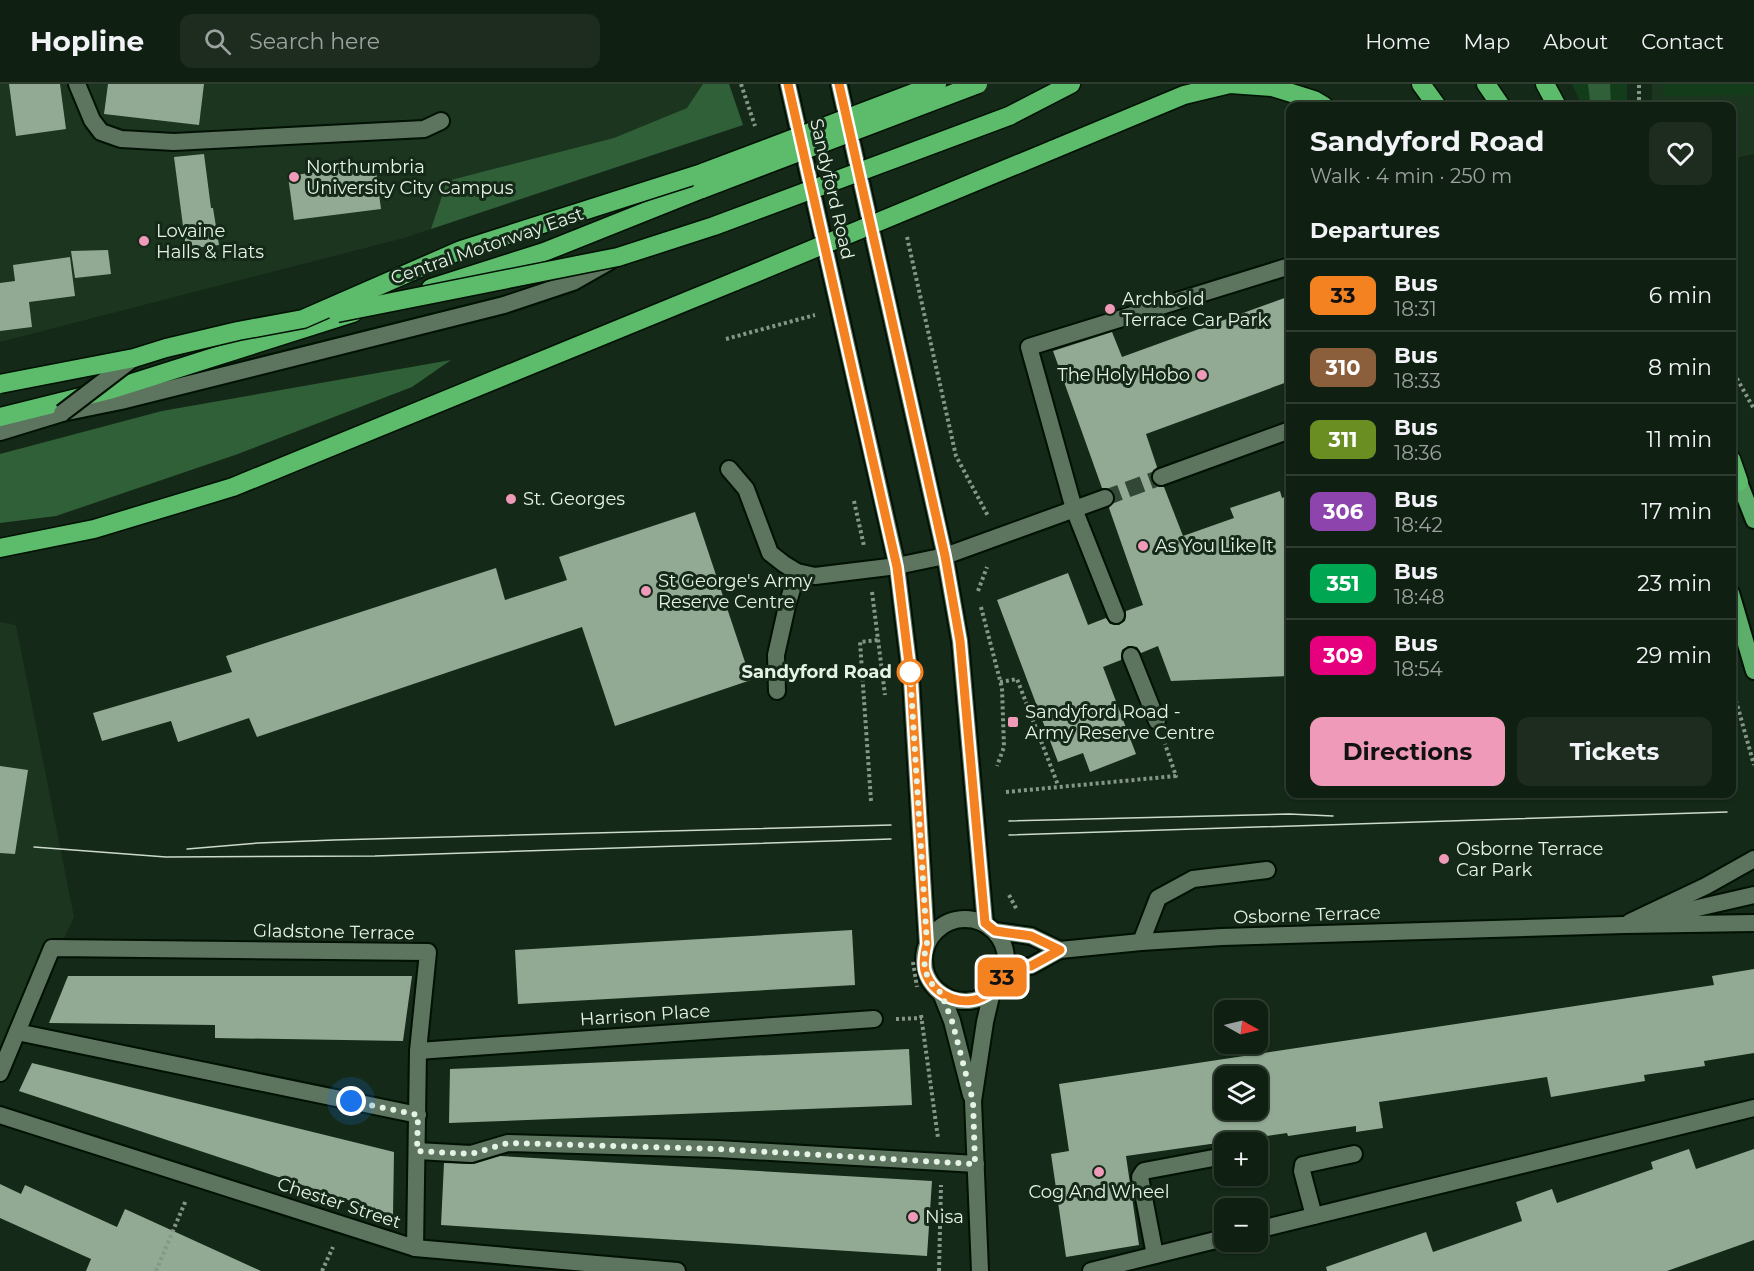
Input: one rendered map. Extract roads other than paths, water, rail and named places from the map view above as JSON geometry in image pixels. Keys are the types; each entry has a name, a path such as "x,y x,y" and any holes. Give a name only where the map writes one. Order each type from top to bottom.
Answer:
{"highway":[{"name":"Central Motorway East","path":"0,384 134,358 238,331 303,319 460,250 702,173 937,84"},
{"name":"Central Motorway East","path":"0,417 113,389 544,252 978,84"},
{"path":"303,319 618,257 714,226 1009,116 1071,84"},
{"path":"0,548 93,529 233,487 1184,95 1230,84 1272,87 1317,102"},
{"path":"1421,84 1434,102"},
{"path":"1486,84 1498,102"},
{"path":"1545,84 1555,102"},
{"path":"1736,477 1754,520"},
{"path":"1736,610 1754,671"}],"main road":[{"path":"77,84 92,120 101,132 121,139 174,142 424,129 441,121"},
{"name":"Sandyford Road","path":"788,84 897,567 911,680 927,944"},
{"name":"Sandyford Road","path":"839,84 945,556 960,641 990,927"},
{"path":"0,432 62,412 121,400 504,305 573,282 618,257"},
{"path":"1116,615 1074,509 1029,347 1286,267"},
{"path":"62,412 134,358"},
{"path":"1161,477 1286,431"},
{"path":"729,469 746,489 770,553 797,572 815,576 897,567 945,556 1106,498"},
{"path":"777,691 776,655 797,572"},
{"path":"1131,656 1157,721"},
{"path":"1624,926 1706,886 1754,859"},
{"path":"1141,942 1158,898 1193,879 1267,870"},
{"name":"Osborne Terrace","path":"1624,926 1754,894"},
{"path":"990,927 1003,942 1007,956 1006,969 1000,982 992,992 980,999 966,1001 953,999 941,993 931,983 925,971 924,957 927,944 934,932 945,923 972,918 990,927 1031,936 1060,950"},
{"name":"Osborne Terrace","path":"1060,950 1141,942 1234,937 1754,923"},
{"name":"Gladstone Terrace","path":"17,1032 52,948 428,952 418,1051 416,1248"},
{"path":"1006,969 1031,966 1060,950"},
{"path":"980,1271 973,1101 992,992"},
{"path":"941,993 952,1021 973,1101"},
{"name":"Harrison Place","path":"418,1051 874,1019"},
{"path":"0,1073 17,1032 418,1115"},
{"path":"1268,1227 1754,1108"},
{"name":"Chester Street","path":"0,1115 416,1248 677,1271"},
{"path":"417,1151 471,1154 508,1143 718,1149 975,1164"},
{"path":"1314,1216 1302,1171 1303,1165 1354,1154"},
{"path":"1155,1255 1140,1178 1144,1171 1214,1158"},
{"path":"1091,1271 1214,1240"}],"tunnel":[{"path":"1105,498 1161,477"}],"tram line":[{"path":"1009,835 1727,812"},
{"path":"1009,821 1289,814 1333,816"},
{"path":"187,849 334,840 891,825"},
{"path":"34,847 166,857 375,856 891,839"}],"place":[{"name":"Northumbria University City Campus","path":"294,177"},
{"name":"Lovaine Halls & Flats","path":"144,241"},
{"name":"Archbold Terrace Car Park","path":"1110,309"},
{"name":"The Holy Hobo","path":"1202,375"},
{"name":"St. Georges","path":"511,499"},
{"name":"As You Like It","path":"1143,546"},
{"name":"St George's Army Reserve Centre","path":"646,591"},
{"name":"Sandyford Road","path":"910,672"},
{"name":"Sandyford Road - Army Reserve Centre","path":"1013,722"},
{"name":"Osborne Terrace Car Park","path":"1444,859"},
{"name":"Cog And Wheel","path":"1099,1172"},
{"name":"Nisa","path":"913,1217"}]}
